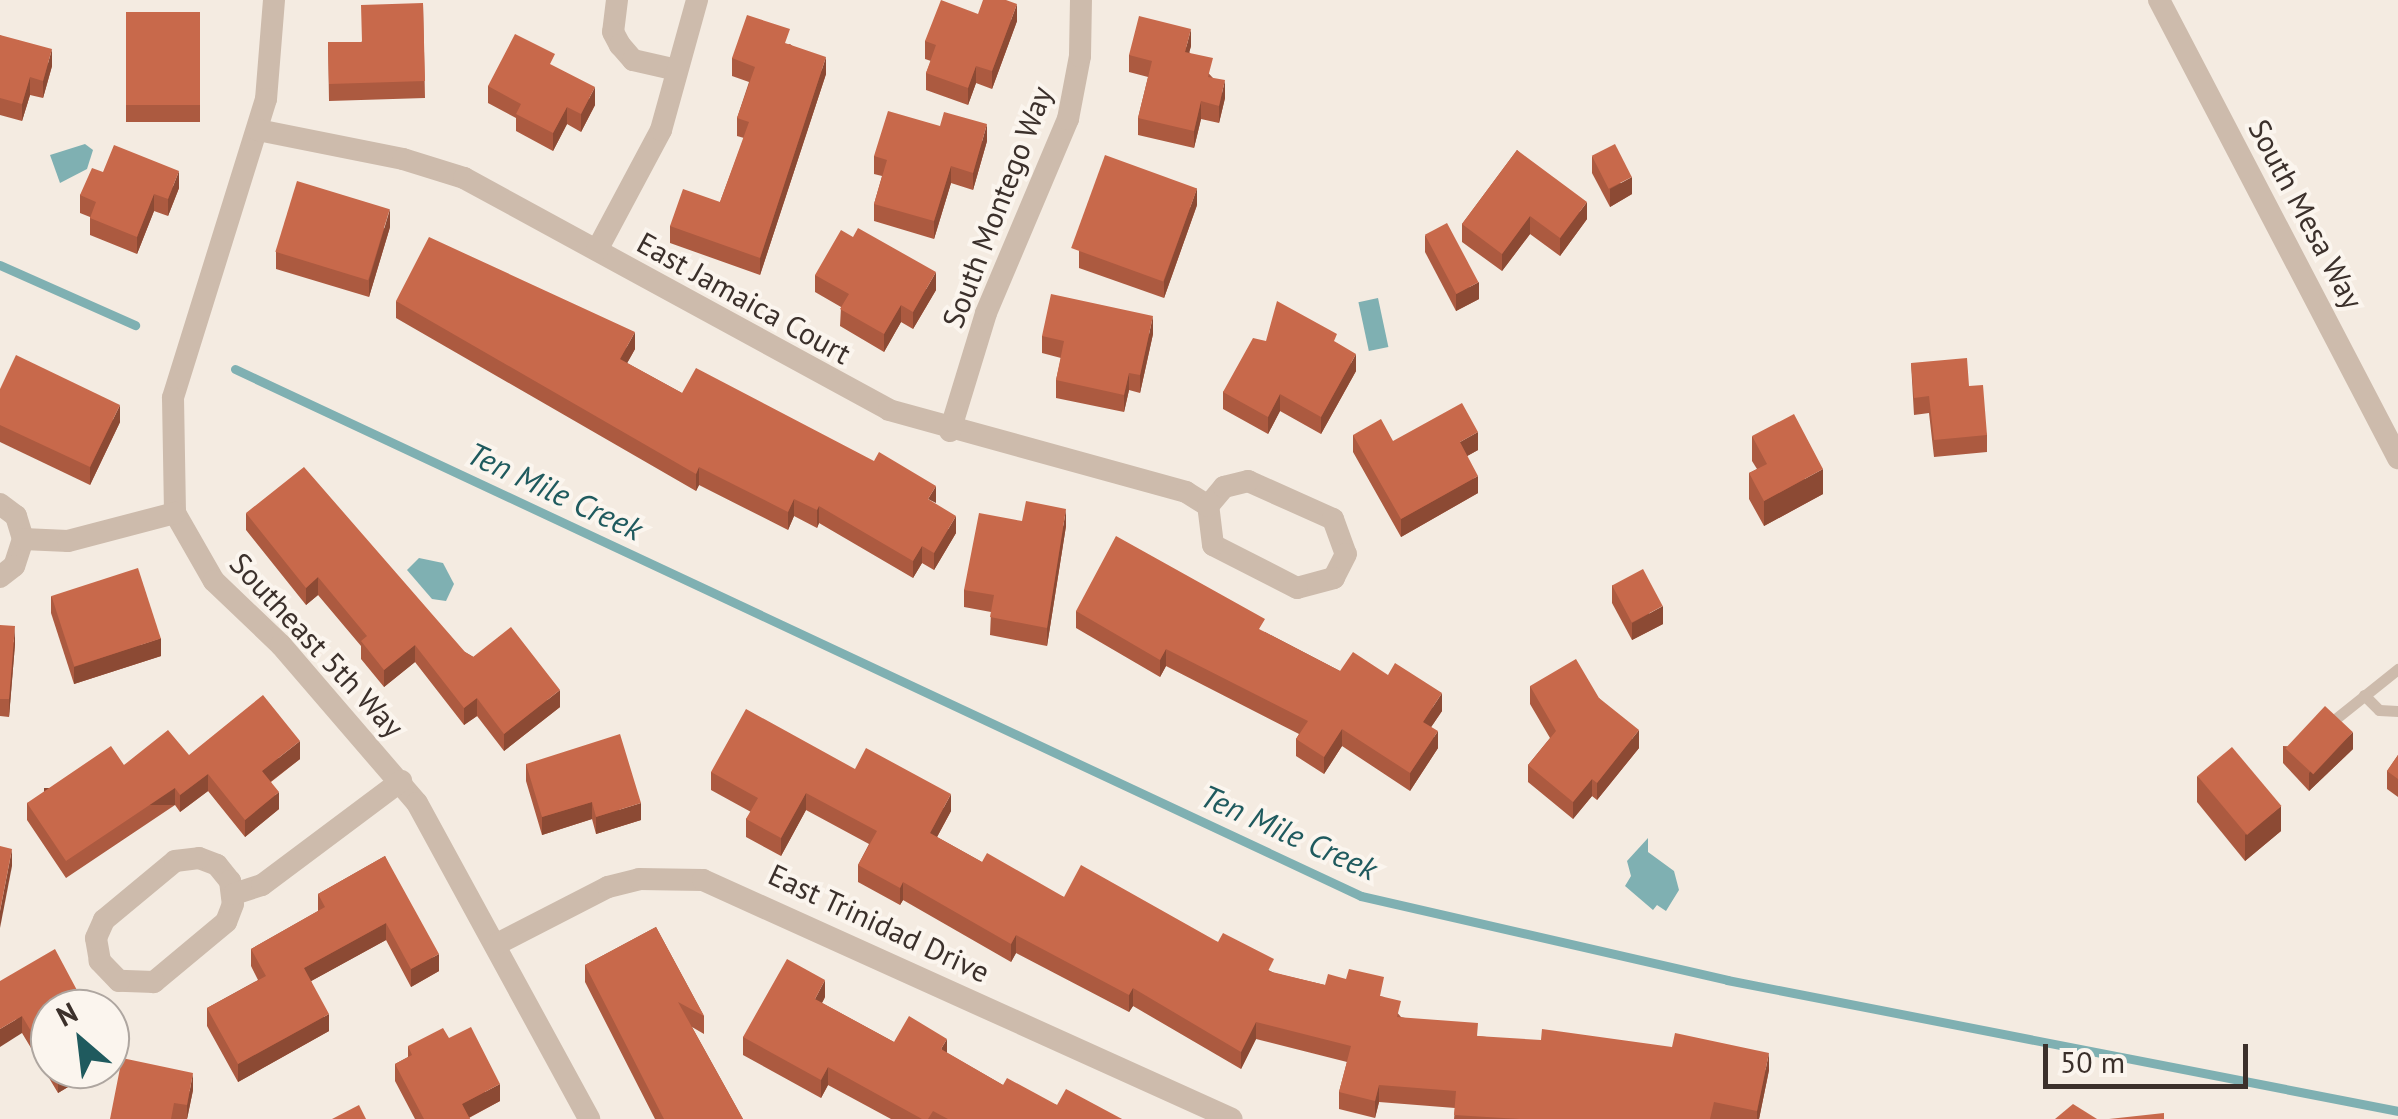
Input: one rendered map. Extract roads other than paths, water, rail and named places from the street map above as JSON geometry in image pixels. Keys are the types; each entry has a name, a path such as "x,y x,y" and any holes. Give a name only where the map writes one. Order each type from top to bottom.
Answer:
{"street":[{"name":"Southeast 5th Way","path":"274,0 272,68 258,130 174,398 175,513 214,582 281,645 401,781 590,1119"},
{"path":"617,0 613,32 620,45 633,60 677,70"},
{"path":"597,250 662,130 696,0"},
{"name":"South Montego Way","path":"950,431 986,313 1068,118 1080,56 1080,0"},
{"name":"South Mesa Way","path":"2159,0 2398,458"},
{"name":"East Jamaica Court","path":"258,130 434,167 597,250 860,397 950,431 1186,492 1208,506"},
{"path":"1248,481 1322,512 1346,540 1342,567 1323,586 1296,588 1213,545 1208,506 1224,487 1248,481"},
{"path":"0,504 16,516 24,540 14,566 0,577"},
{"path":"24,540 68,542 175,513"},
{"path":"234,894 262,884 401,781"},
{"path":"210,861 223,870 234,894 226,922 154,982 119,981 100,961 96,938 104,920 175,862 210,861"},
{"name":"East Trinidad Drive","path":"495,945 608,887 639,879 703,880 1232,1119"}],"lane":[{"path":"2334,720 2398,669"},
{"path":"2364,695 2378,710 2398,711"}],"water":[{"path":"85,144 93,150 87,169 60,183 50,155"},
{"path":"1378,298 1388,347 1369,351 1358,302"},
{"path":"419,558 443,563 454,584 446,601 432,599 407,570"},
{"path":"1648,838 1648,852 1674,871 1679,890 1666,911 1657,905 1653,910 1625,886 1631,876 1627,861"}],"waterway":[{"name":"Ten Mile Creek","path":"0,265 135,325"},
{"name":"Ten Mile Creek","path":"235,369 1361,896 1727,980 2398,1111"}]}
